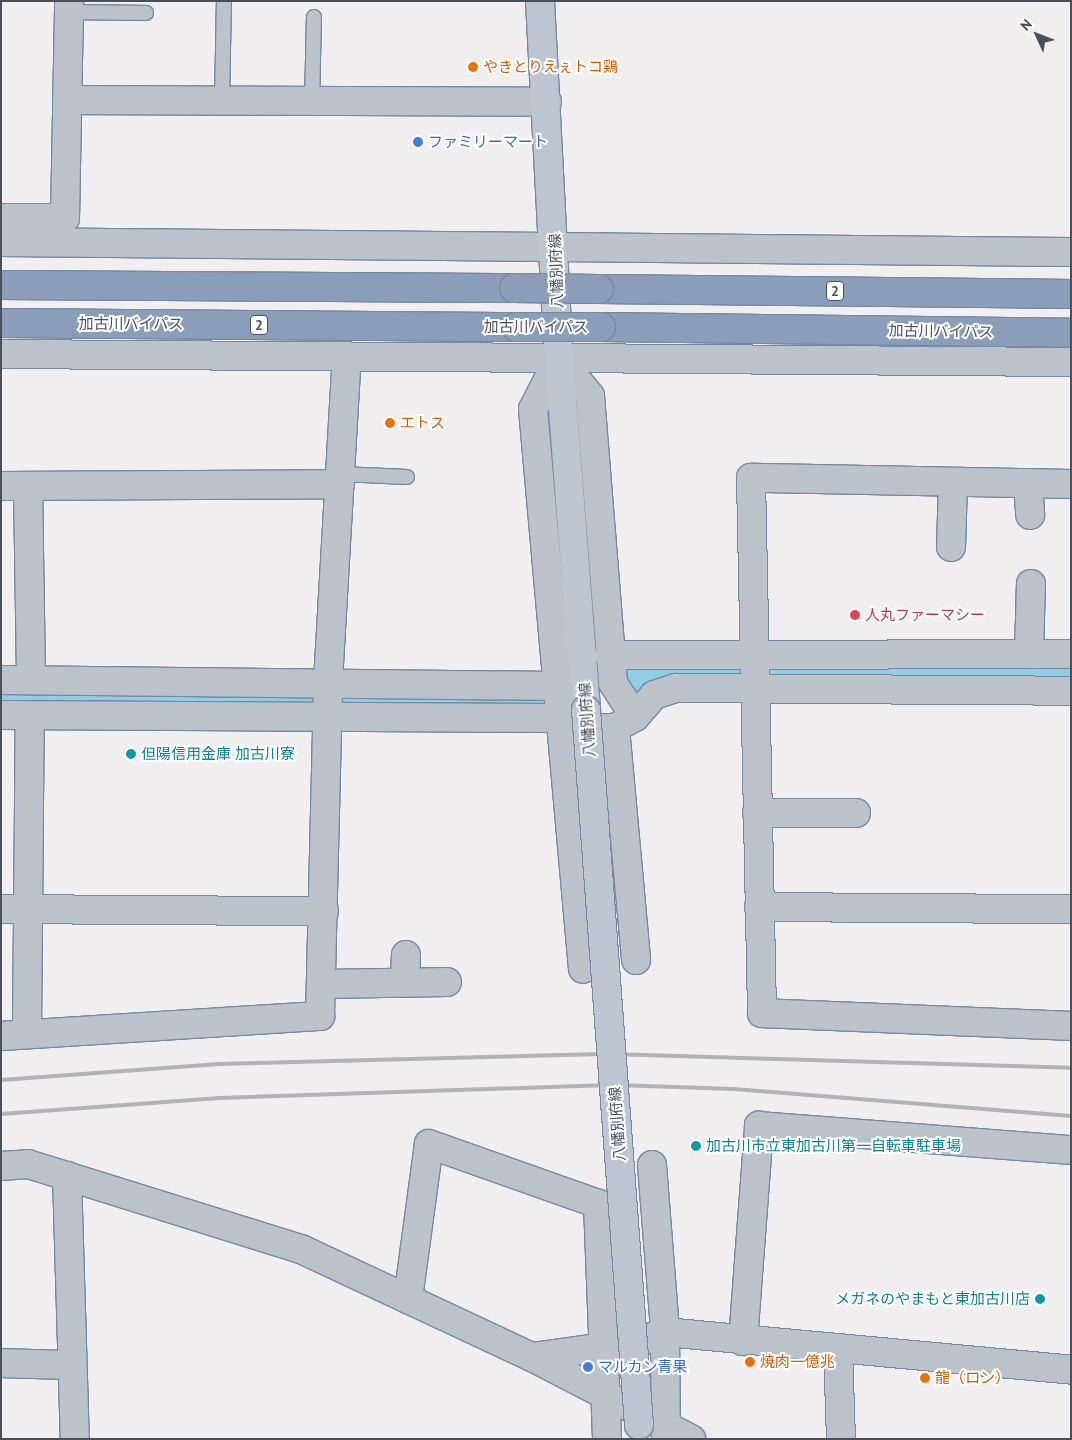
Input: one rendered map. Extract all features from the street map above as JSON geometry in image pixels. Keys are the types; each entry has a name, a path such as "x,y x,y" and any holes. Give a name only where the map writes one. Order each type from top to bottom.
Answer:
{"highway":[{"name":"2","path":"1,285 1071,294"},
{"name":"加古川バイパス","path":"1,324 601,327 1071,333"}],"main road":[{"name":"八幡別府線","path":"540,1 556,247 559,358 639,1432"}],"street":[{"path":"1,218 65,218 69,7"},
{"path":"67,100 312,103 548,102"},
{"path":"1,242 1071,252"},
{"path":"1,354 1071,362"},
{"path":"30,716 29,909 14,1034 320,1016 328,700 346,357"},
{"path":"559,358 590,396 609,655 613,683 625,722 636,960"},
{"path":"559,358 533,409 558,723 583,969"},
{"path":"1071,484 751,478 762,1013 1071,1026"},
{"path":"1,486 340,479"},
{"path":"951,547 953,482"},
{"path":"1028,483 1030,515"},
{"path":"28,486 31,680"},
{"path":"1029,654 1031,584"},
{"path":"1,680 31,680 328,700 558,723 625,722 654,695 754,670 1029,654 1071,654"},
{"path":"609,655 754,670 1071,691"},
{"path":"1,716 328,700 555,686"},
{"path":"757,813 856,814"},
{"path":"759,907 1071,909"},
{"path":"1,908 324,910"},
{"path":"321,984 405,968 447,982"},
{"path":"743,1341 759,1126 1071,1150"},
{"path":"408,1299 429,1144 598,1204 609,1397 607,1439"},
{"path":"1,1166 28,1164 301,1249 532,1357 609,1397 667,1433 691,1439"},
{"path":"652,1165 665,1332 667,1433"},
{"path":"67,1176 70,1365 75,1439"},
{"path":"532,1357 640,1342 665,1332 743,1341 1071,1370"},
{"path":"838,1349 841,1439"},
{"path":"1,1363 70,1365"}],"lane":[{"path":"222,102 224,1"},
{"path":"69,7 146,13"},
{"path":"312,103 314,17"},
{"path":"340,479 407,477"}],"waterway":[{"path":"617,669 1071,669"},
{"path":"1,697 545,703"}],"railway":[{"path":"1,1080 219,1064 611,1054 1071,1068"},
{"path":"1,1114 219,1098 616,1085 734,1089 1071,1116"}],"place":[{"name":"やきとりえぇトコ鶏","path":"473,67"},
{"name":"ファミリーマート","path":"418,142"},
{"name":"エトス","path":"390,423"},
{"name":"人丸ファーマシー","path":"855,615"},
{"name":"但陽信用金庫 加古川寮","path":"131,754"},
{"name":"加古川市立東加古川第一自転車駐車場","path":"696,1146"},
{"name":"メガネのやまもと東加古川店","path":"1040,1299"},
{"name":"焼肉一億兆","path":"750,1362"},
{"name":"マルカン青果","path":"588,1367"},
{"name":"龍（ロン）","path":"925,1378"}]}
